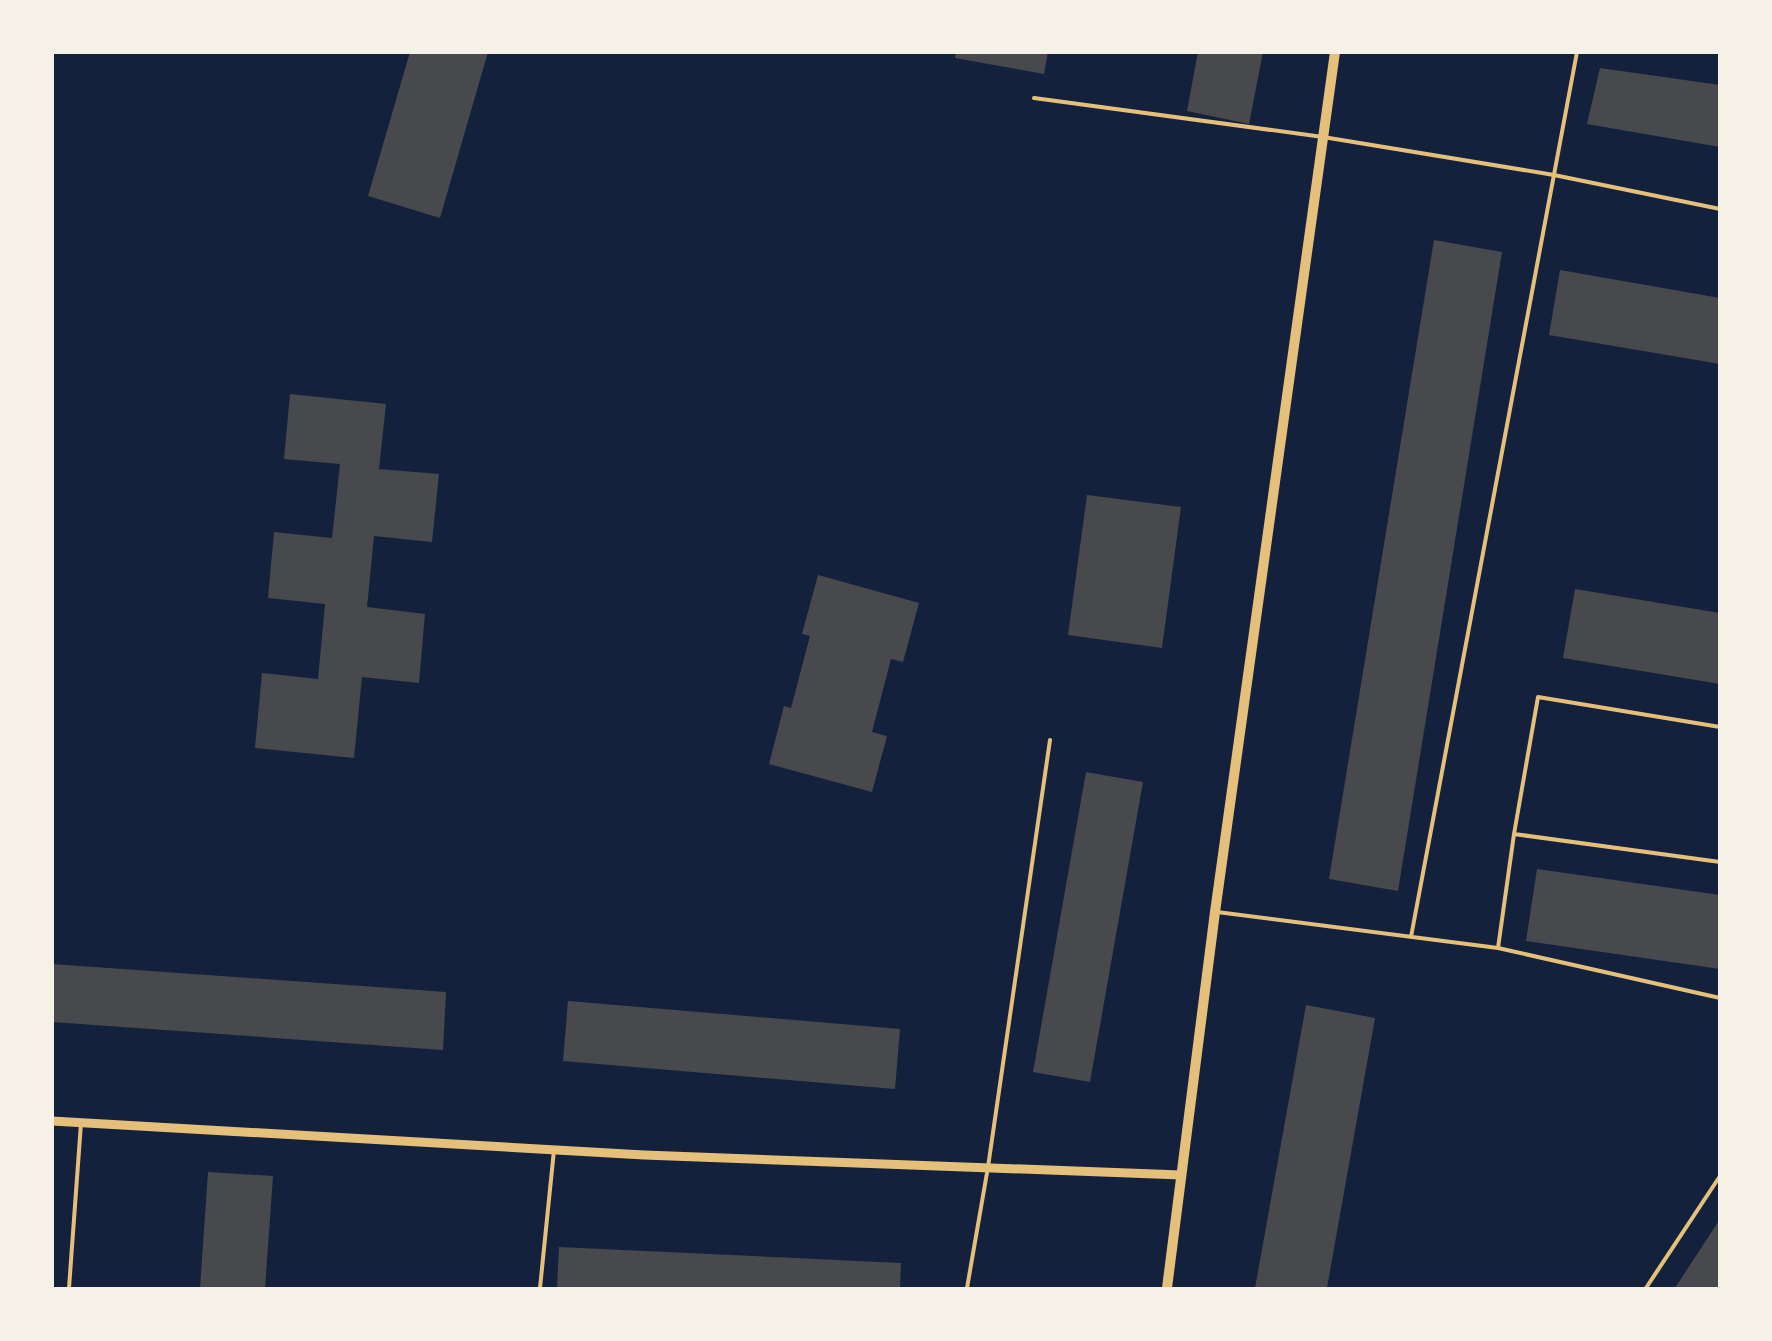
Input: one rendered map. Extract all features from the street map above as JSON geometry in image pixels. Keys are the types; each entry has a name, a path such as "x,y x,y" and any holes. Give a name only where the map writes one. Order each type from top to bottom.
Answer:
{"main road":[{"path":"1167,1288 1215,912 1334,52"}],"street":[{"path":"52,1121 644,1155 1181,1175"}],"lane":[{"path":"1411,937 1577,52"},
{"path":"1034,98 1323,137 1554,175 1720,209"},
{"path":"1498,948 1514,834 1538,697 1720,727"},
{"path":"967,1288 988,1168 1050,740"},
{"path":"1514,834 1720,862"},
{"path":"1215,912 1498,948 1720,998"},
{"path":"70,1288 81,1122"},
{"path":"540,1288 554,1150"},
{"path":"1646,1288 1720,1176"}],"building":[{"path":"410,52 488,52 440,218 368,196"},
{"path":"956,52 1048,52 1044,74 955,58"},
{"path":"1198,52 1263,52 1249,124 1187,111"},
{"path":"1600,68 1720,85 1720,147 1587,124"},
{"path":"1434,240 1502,252 1398,891 1329,879"},
{"path":"1560,270 1720,298 1720,364 1549,335"},
{"path":"290,394 386,404 379,469 439,474 432,542 374,536 367,607 425,614 419,683 362,677 354,758 255,748 262,673 318,679 325,604 268,598 274,532 332,538 340,464 284,459"},
{"path":"1087,495 1181,507 1162,648 1068,635"},
{"path":"818,575 919,603 903,662 891,659 872,732 887,736 872,792 769,764 784,706 791,708 810,636 802,634"},
{"path":"1575,589 1720,613 1720,684 1563,658"},
{"path":"1086,772 1143,782 1090,1082 1033,1072"},
{"path":"1537,869 1720,895 1720,969 1526,941"},
{"path":"52,964 446,992 443,1050 52,1022"},
{"path":"568,1001 900,1029 895,1089 563,1061"},
{"path":"1306,1005 1375,1018 1327,1288 1255,1288"},
{"path":"208,1172 273,1176 265,1288 200,1288"},
{"path":"1720,1219 1720,1288 1675,1288"},
{"path":"559,1247 901,1263 900,1288 557,1288"}]}
